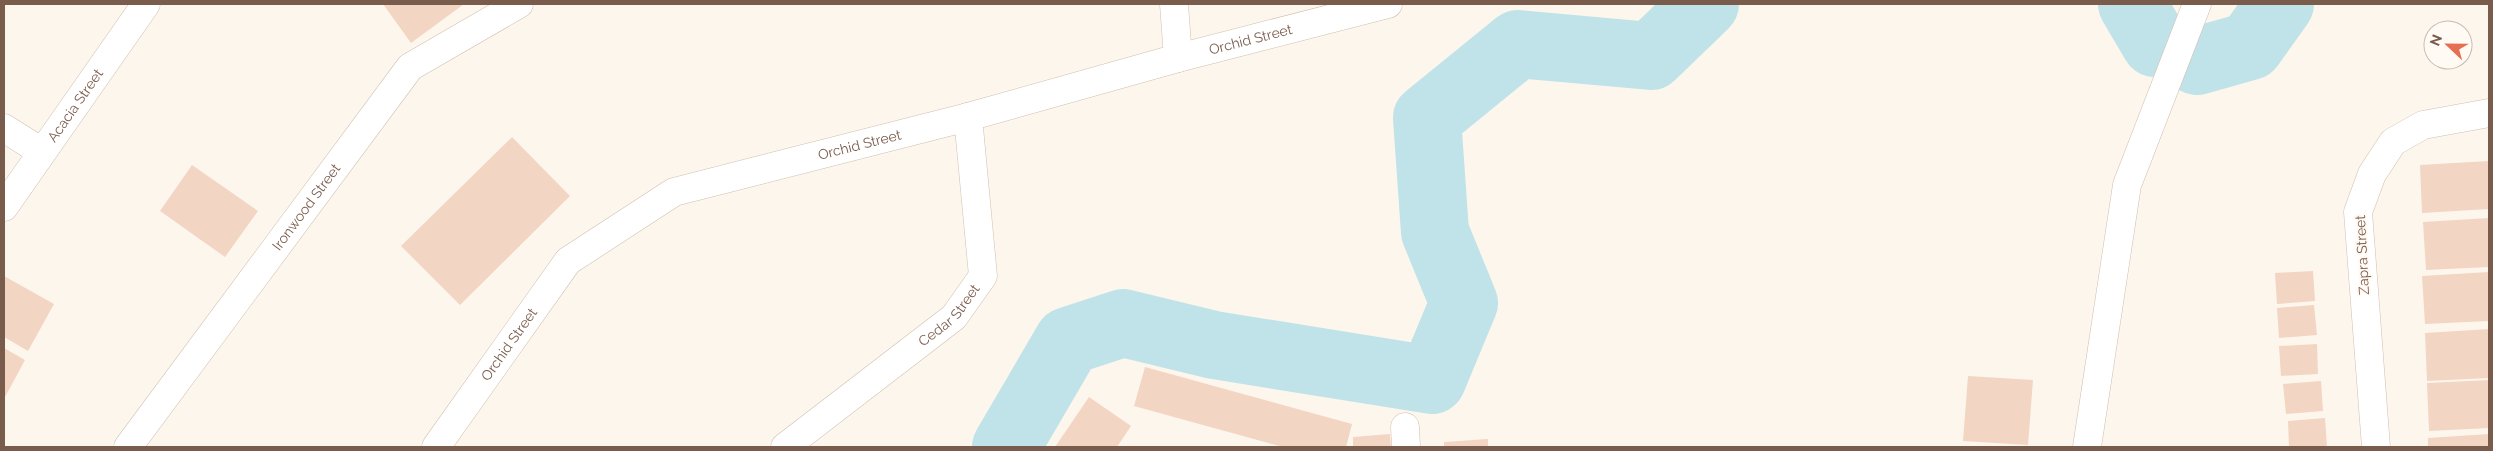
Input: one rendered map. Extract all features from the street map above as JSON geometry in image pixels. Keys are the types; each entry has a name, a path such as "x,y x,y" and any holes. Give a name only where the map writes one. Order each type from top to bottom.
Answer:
{"street":[{"name":"Acacia Street","path":"4,207 146,4"},
{"name":"Ironwood Street","path":"128,447 410,68 519,4"},
{"path":"1174,4 1178,58"},
{"name":"Orchid Street","path":"436,447 568,261 674,192 968,117 1178,58 1388,4"},
{"path":"2087,447 2127,185 2197,4"},
{"name":"Zapra Street","path":"2376,447 2358,212 2372,174 2393,142 2423,125 2489,113"},
{"name":"Cedar Street","path":"785,447 954,317 983,276 968,117"},
{"path":"4,128 42,152"}],"building":[{"path":"383,4 464,4 411,43"},
{"path":"512,137 570,196 460,305 401,246"},
{"path":"2489,161 2489,209 2422,213 2420,165"},
{"path":"192,165 258,211 225,257 160,211"},
{"path":"2489,218 2489,267 2426,270 2423,222"},
{"path":"2313,271 2315,301 2277,304 2275,273"},
{"path":"2489,272 2489,321 2425,324 2422,276"},
{"path":"4,276 54,304 28,351 4,337"},
{"path":"2314,305 2317,335 2279,338 2277,308"},
{"path":"2489,329 2489,378 2427,381 2425,333"},
{"path":"2317,344 2318,374 2281,376 2279,346"},
{"path":"4,348 25,360 4,399"},
{"path":"1145,367 1352,424 1346,447 1283,447 1134,406"},
{"path":"1968,376 2033,380 2028,445 1963,441"},
{"path":"2489,380 2489,428 2429,431 2427,383"},
{"path":"2321,381 2323,411 2286,414 2283,384"},
{"path":"1089,397 1131,426 1117,447 1055,447"},
{"path":"2325,418 2327,447 2289,447 2288,421"},
{"path":"1390,434 1391,447 1353,447 1353,437"},
{"path":"2489,434 2489,447 2428,447 2428,438"},
{"path":"1488,439 1488,447 1444,447 1444,442"}],"waterway":[{"path":"1006,447 1068,341 1123,323 1214,345 1432,380 1464,303 1435,232 1427,118 1518,44 1651,56 1705,4"},
{"path":"2132,4 2155,43"},
{"path":"2197,61 2250,46 2280,4"}]}
